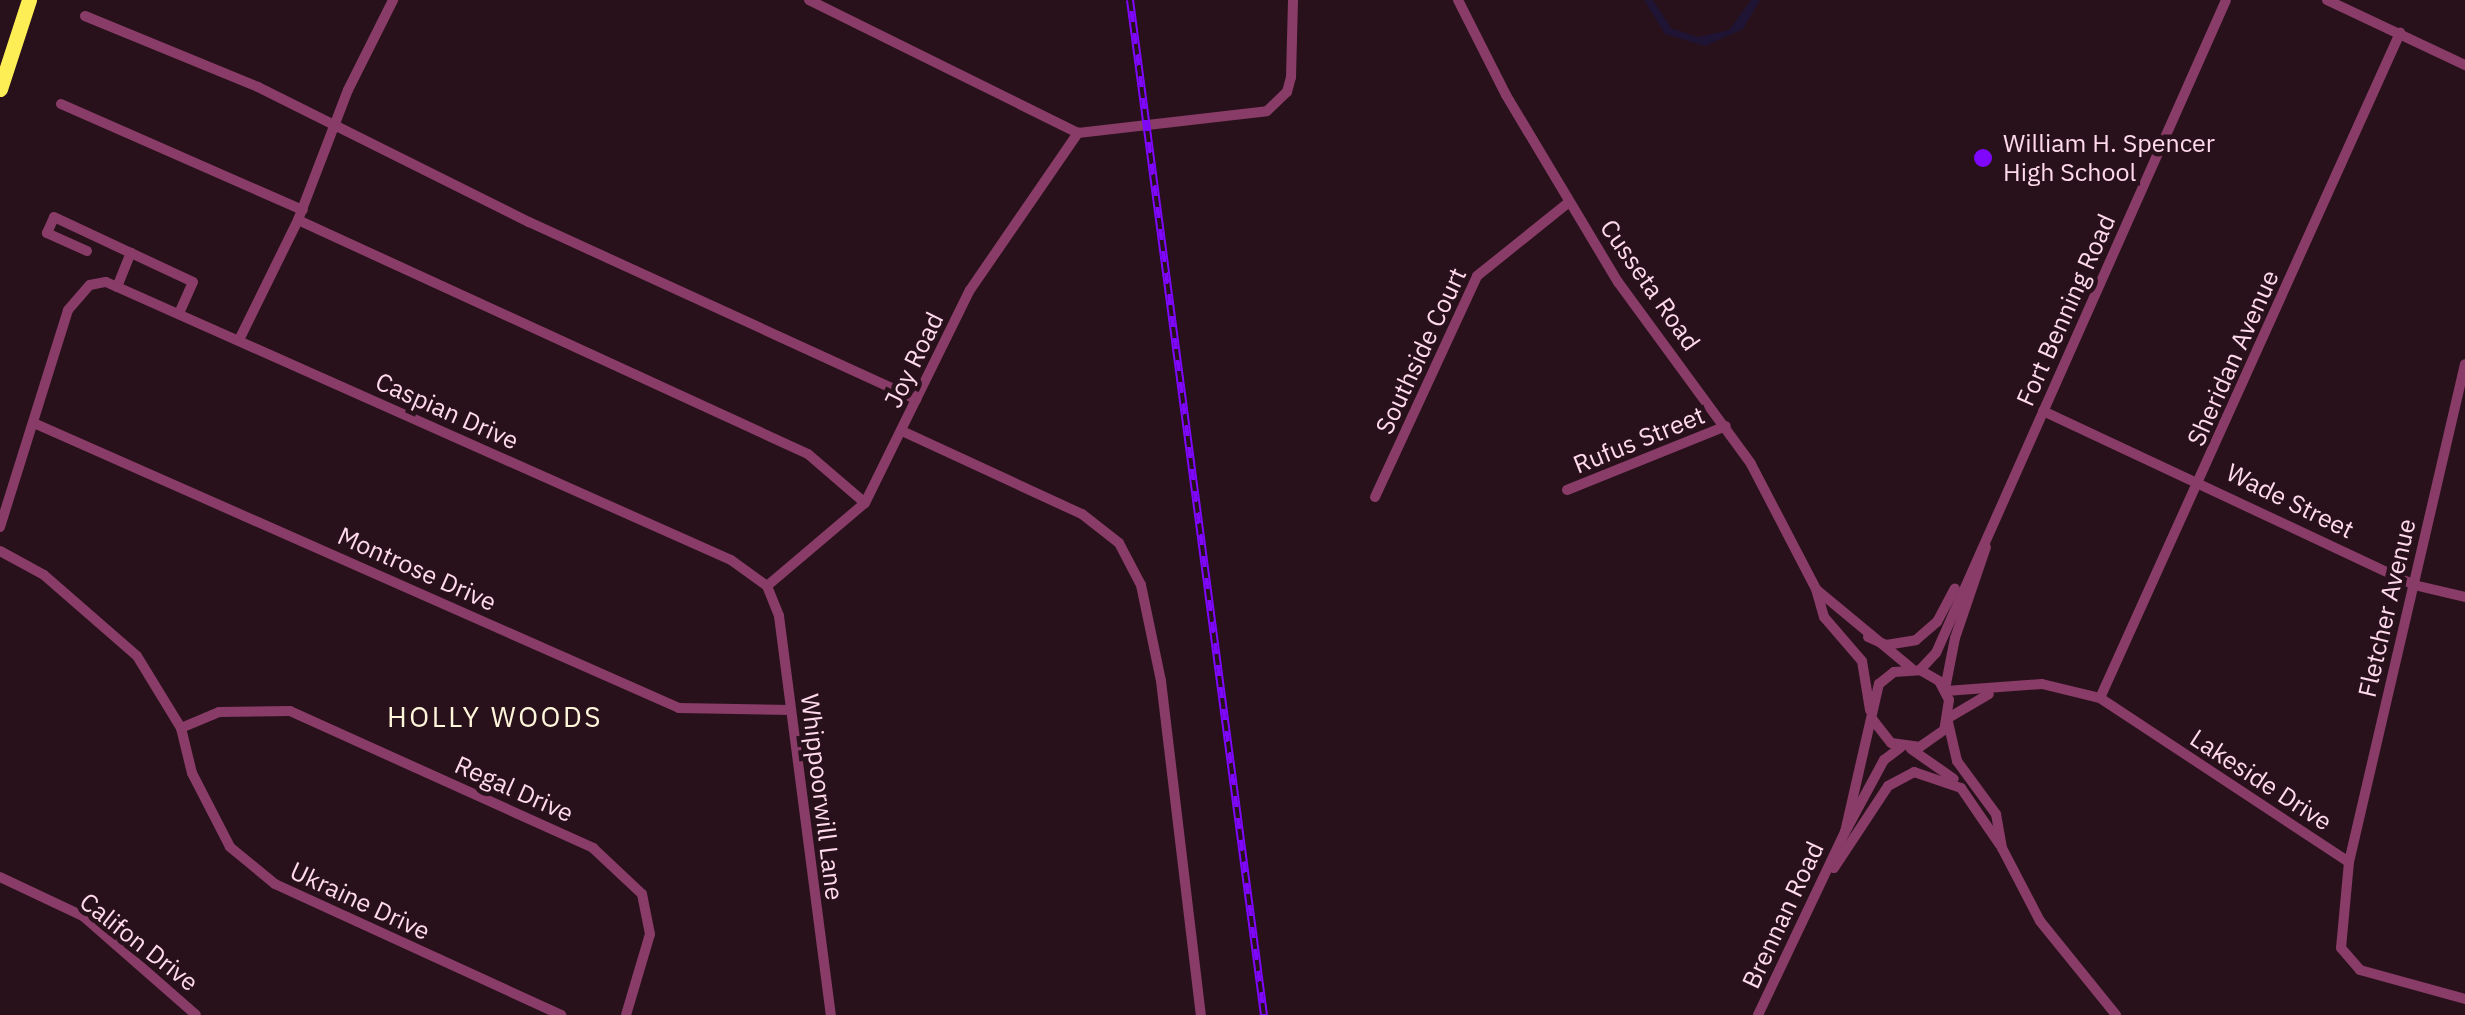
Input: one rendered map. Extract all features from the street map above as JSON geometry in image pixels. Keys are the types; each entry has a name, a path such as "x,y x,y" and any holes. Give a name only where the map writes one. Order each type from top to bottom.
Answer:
{"highway":[{"path":"0,89 29,0"}],"street":[{"path":"239,340 301,215 338,130 348,90 392,0"},
{"path":"809,0 1078,133 1267,111 1287,92 1291,77 1293,0"},
{"name":"Cusseta Road","path":"1458,0 1569,202 1618,282 1726,426 1816,589 1824,617 1862,661 1871,715"},
{"name":"Fort Benning Road","path":"1916,669 1936,653 1968,572 2044,411 2226,0"},
{"path":"2327,0 2465,65"},
{"path":"85,16 258,87 338,130 916,399"},
{"name":"Sheridan Avenue","path":"2100,698 2400,32"},
{"path":"61,104 808,454 865,503"},
{"name":"Joy Road","path":"767,586 865,503 970,290 1078,133"},
{"name":"Southside Court","path":"1375,496 1477,276 1569,202"},
{"path":"87,251 47,234 54,216 193,282 180,313"},
{"path":"0,527 74,297 112,284 131,253"},
{"name":"Caspian Drive","path":"112,284 731,560 767,586"},
{"name":"Fletcher Avenue","path":"2349,862 2465,364"},
{"name":"Wade Street","path":"2044,411 2201,480 2414,585 2465,597"},
{"name":"Montrose Drive","path":"36,424 679,708 790,710"},
{"name":"Rufus Street","path":"1568,490 1726,426"},
{"path":"902,431 1082,514 1119,543 1141,585 1161,680 1201,1015"},
{"name":"Fort Benning Road","path":"1946,690 1990,526"},
{"name":"Ukraine Drive","path":"0,551 104,622 137,656 181,728 192,773 230,847 275,884 561,1015"},
{"path":"1868,636 1886,645 1916,640 1937,622 1968,572"},
{"name":"Whippoorwill Lane","path":"767,586 779,616 830,1015"},
{"name":"Cusseta Road","path":"1816,589 1868,636 1916,669"},
{"path":"2002,848 1996,814 1958,761 1946,690 1916,669 1879,684 1871,715 1882,737 1906,748 1962,788 2002,848 2040,920 2116,1015"},
{"name":"Lakeside Drive","path":"1946,690 2055,686 2100,698 2349,862 2342,948 2360,970 2465,999"},
{"name":"Lakeside Drive","path":"1949,719 1999,689"},
{"name":"Regal Drive","path":"181,728 218,712 290,711 594,848 642,894 650,934 626,1015"},
{"name":"Brennan Road","path":"1844,832 1871,715"},
{"path":"1906,748 1938,738 1949,719"},
{"name":"Brennan Road","path":"1758,1015 1844,832 1884,760 1906,748"},
{"path":"1817,894 1895,780 1923,772 1962,788"},
{"name":"Califon Drive","path":"0,877 83,916 196,1015"}],"shaded area":[{"path":"1644,0 1653,0 1671,28 1698,37 1729,30 1751,0 1760,0 1743,29 1705,46 1665,34"}],"railway":[{"path":"1130,0 1264,1015"}],"place":[{"name":"William H. Spencer High School","path":"1983,158"}],"district":[{"name":"HOLLY WOODS","path":"495,717"}]}
